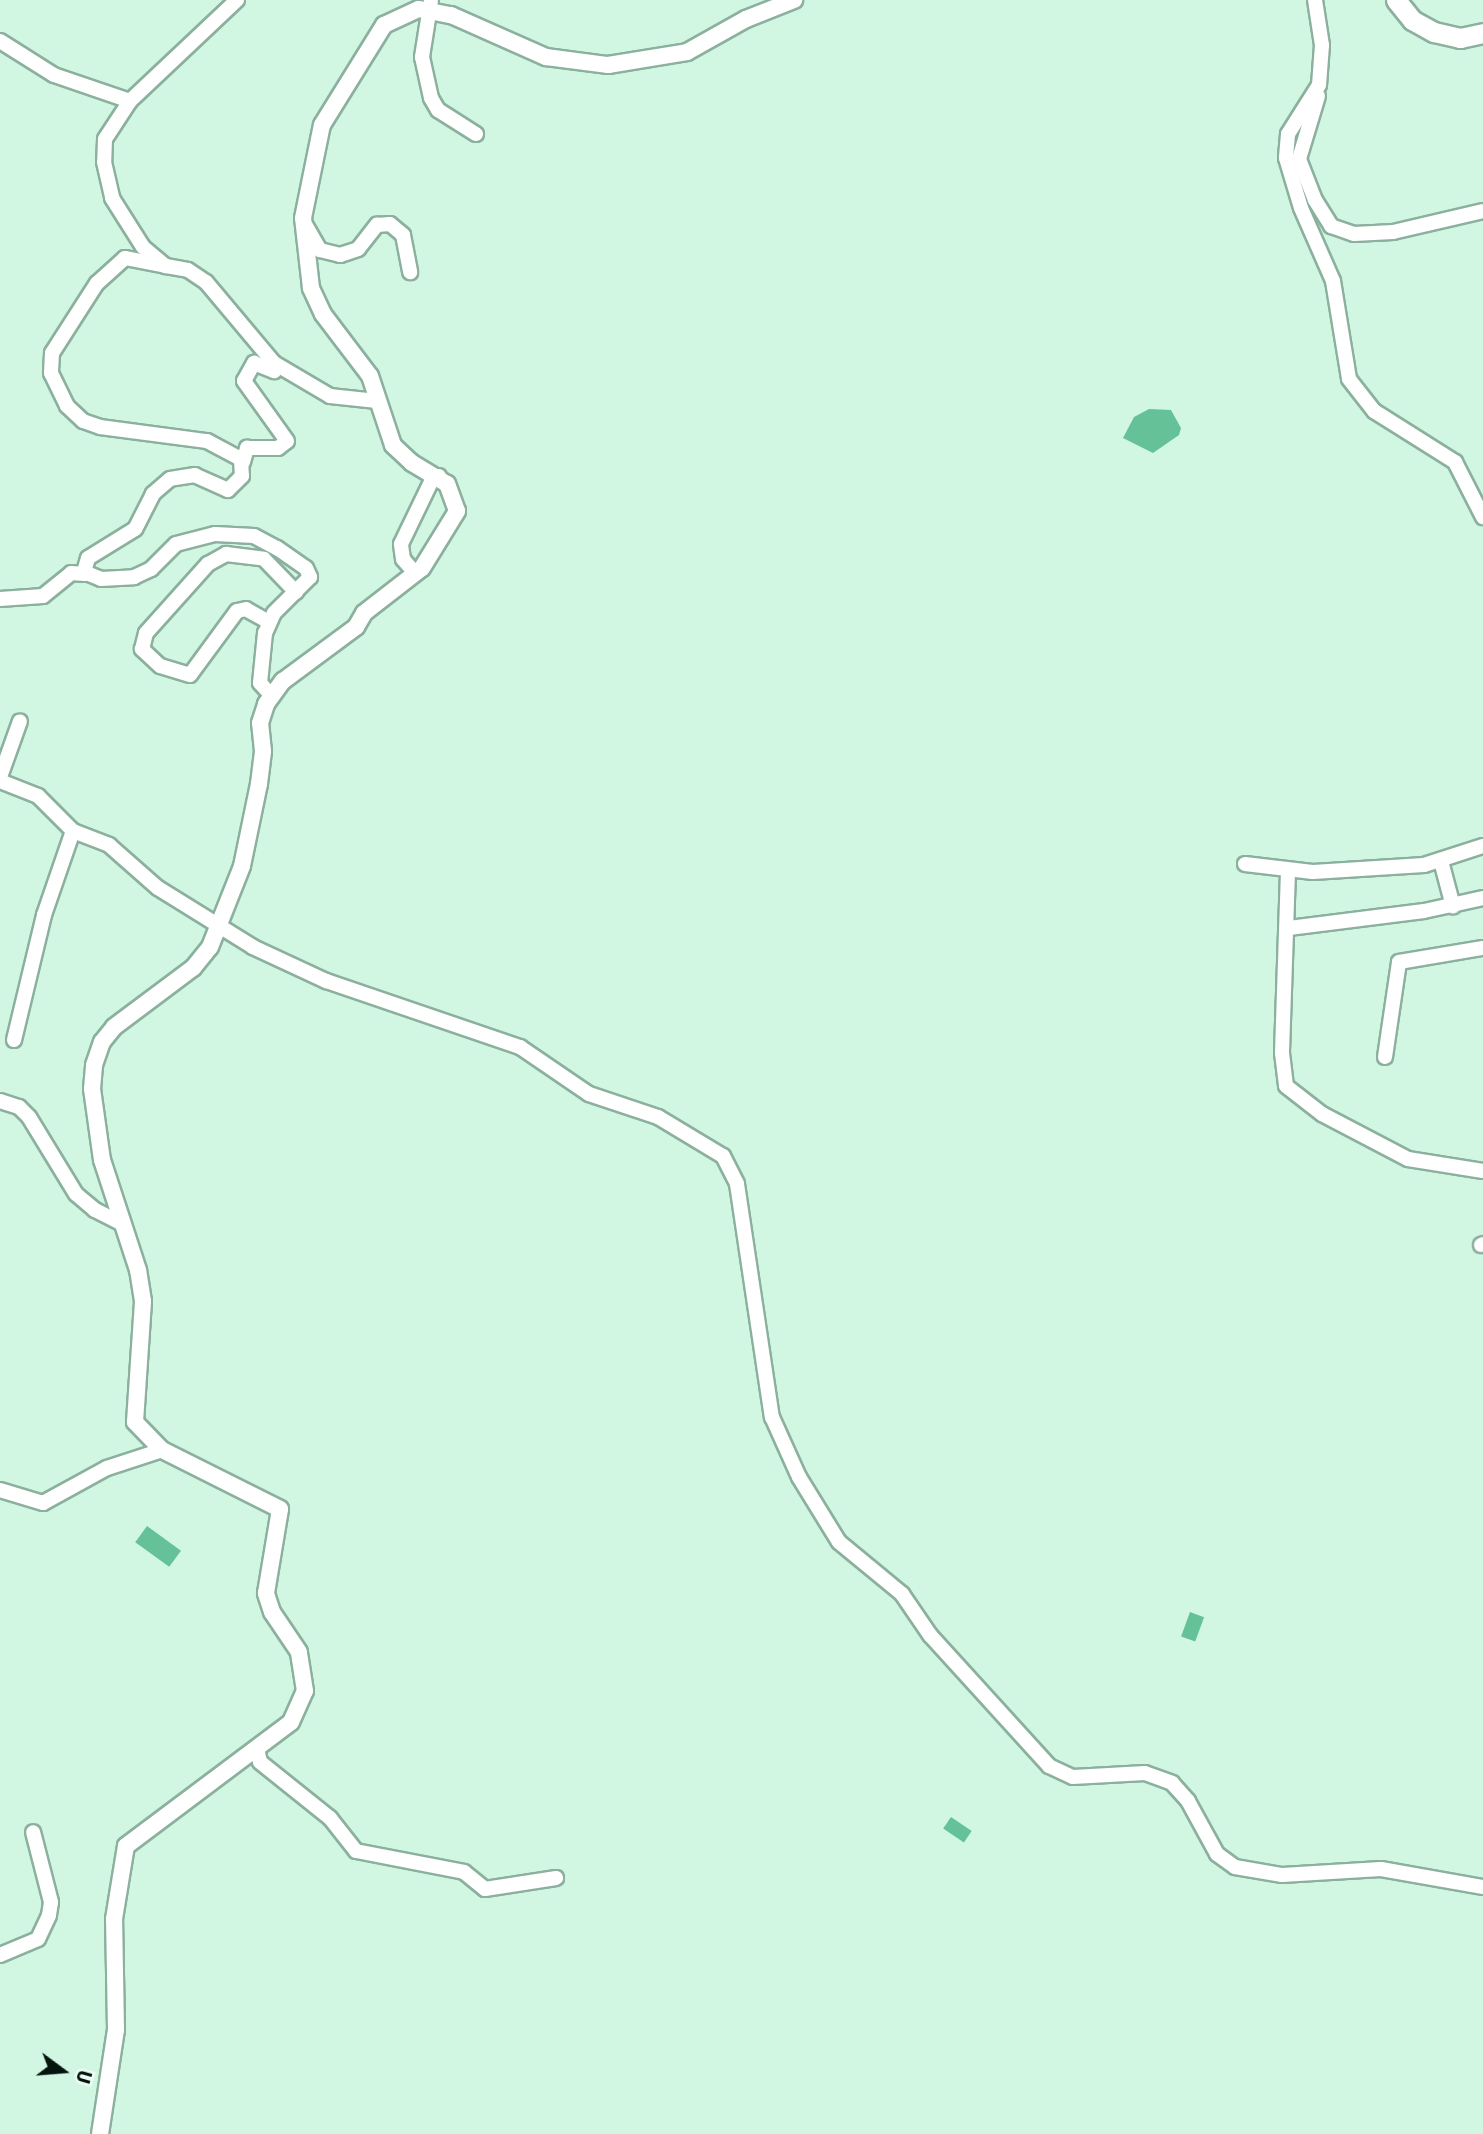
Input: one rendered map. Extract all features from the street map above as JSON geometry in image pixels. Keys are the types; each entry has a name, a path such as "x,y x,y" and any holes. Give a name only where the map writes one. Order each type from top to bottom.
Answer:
{"main road":[{"path":"1396,0 1412,20 1434,32 1460,38 1483,33"}],"street":[{"path":"166,266 132,234 108,186 105,139 130,101 237,0"},
{"path":"100,2134 116,2030 114,1919 125,1846 291,1722 304,1691 299,1652 272,1612 266,1593 282,1512 277,1506 238,1490 162,1450 135,1422 143,1301 96,1128 91,1077 98,1050 129,1014 199,962 220,924 242,866 264,751 260,723 272,695 309,658 356,627 364,613 415,573 434,554 457,511 453,493 439,476 411,463 393,445 370,376 314,296 303,243 303,218 326,114 384,25 400,14 429,4 545,57 608,65 687,52 746,19 794,0"},
{"path":"1315,0 1322,45 1317,111 1299,159 1315,200 1331,226 1354,234 1393,232 1483,211"},
{"path":"429,4 422,57 431,98 438,110 476,134"},
{"path":"0,41 54,75 130,101"},
{"path":"1319,85 1288,134 1286,158 1301,208 1333,281 1349,379 1374,411 1455,462 1483,517"},
{"path":"303,218 310,237 330,255 358,249 377,225 390,224 403,235 410,272"},
{"path":"243,462 201,439 93,426 77,417 56,387 50,358 86,295 125,258 188,271 206,282 268,359 314,389"},
{"path":"85,574 88,558 135,529 161,485 189,475 228,490 240,480 244,450 278,448 287,441 246,385 250,365 264,364 293,386 314,389 350,401 377,401"},
{"path":"415,573 403,559 401,544 432,480 439,476"},
{"path":"0,599 43,596 71,573 101,579 134,577 184,540 242,533 265,540 306,568 309,580 269,622 260,653 260,683 272,695"},
{"path":"269,622 246,609 237,611 190,675 160,666 142,649 146,633 208,564 226,554 264,559 296,592"},
{"path":"20,721 0,779 43,799 73,831 109,845 158,888 220,924 235,937 326,981 520,1047 589,1094 658,1117 729,1162 754,1282 772,1417 799,1476 839,1542 902,1594 930,1635 1049,1766 1084,1778 1144,1773 1163,1778 1188,1801 1217,1854 1255,1872 1282,1875 1381,1869 1483,1887"},
{"path":"14,1040 44,915 73,831"},
{"path":"1245,864 1288,871 1441,861 1483,846"},
{"path":"1441,861 1453,905"},
{"path":"1288,871 1289,928 1282,1053 1286,1086 1322,1114 1408,1159 1483,1171"},
{"path":"1289,928 1453,905 1483,898"},
{"path":"1385,1057 1399,962 1483,948"},
{"path":"0,1101 19,1107 29,1117 76,1194 121,1223"},
{"path":"0,1490 43,1503 90,1482 107,1468 128,1465 162,1450"},
{"path":"257,1748 260,1762 330,1818 356,1851 464,1872 485,1889 556,1878"},
{"path":"0,1955 38,1939 49,1915 51,1902 33,1832"}],"shaded area":[{"path":"1149,409 1171,410 1181,428 1179,435 1153,453 1123,438 1134,417"},
{"path":"147,1526 181,1551 169,1567 135,1542"},
{"path":"1190,1612 1204,1617 1195,1642 1181,1636"},
{"path":"951,1817 972,1831 964,1843 943,1829"}]}
